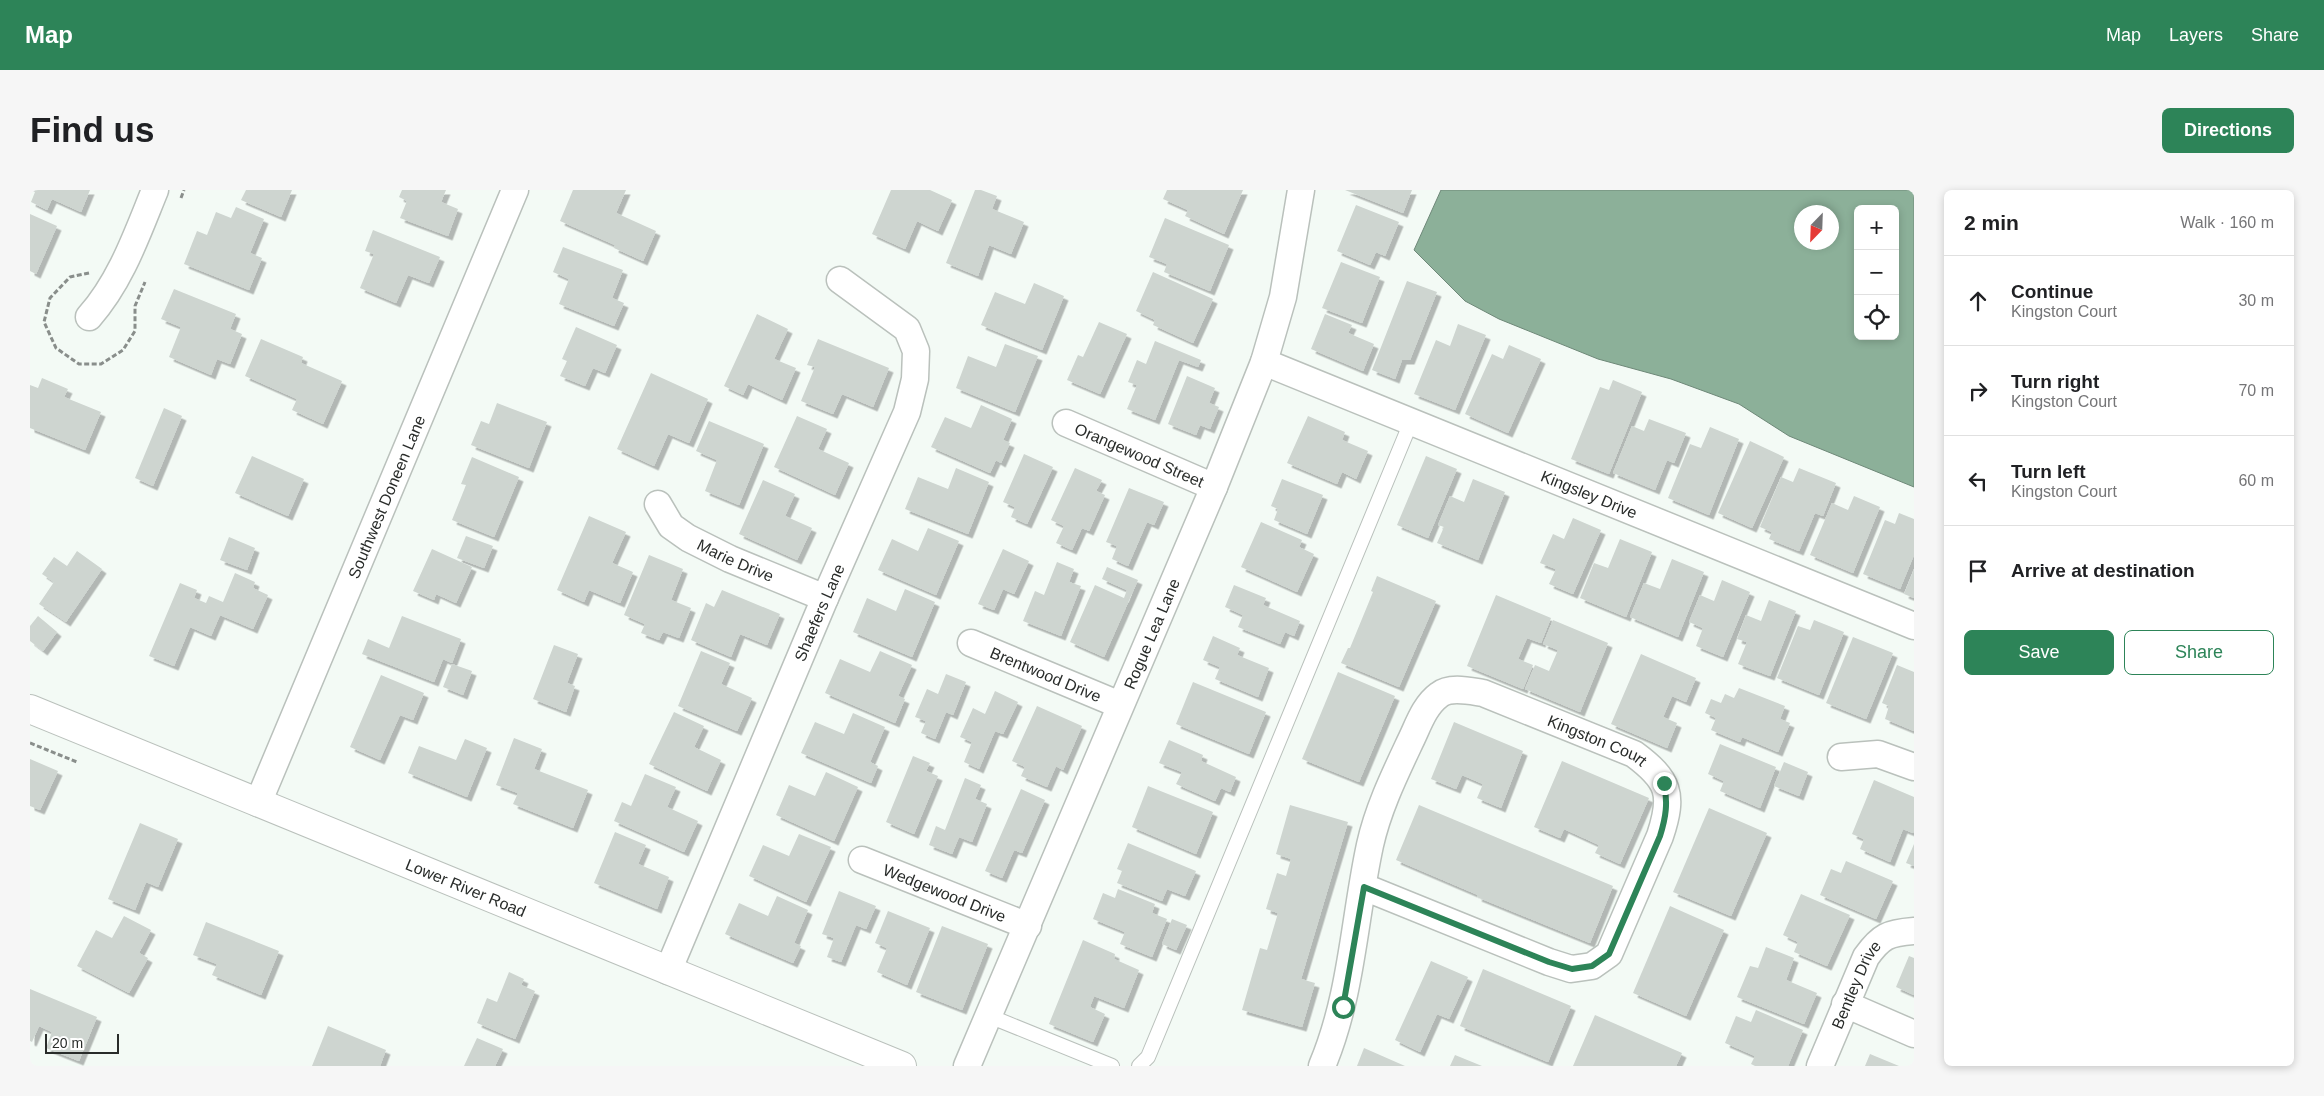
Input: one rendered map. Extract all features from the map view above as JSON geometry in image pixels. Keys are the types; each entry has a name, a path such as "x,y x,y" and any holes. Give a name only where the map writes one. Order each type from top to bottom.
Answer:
{"street":[{"path":"89,317 105,299 121,269 156,190"},
{"name":"Southwest Doneen Lane","path":"258,803 516,190"},
{"name":"Rogue Lea Lane","path":"967,1066 1214,487 1264,362 1283,297 1300,190"},
{"name":"Shaefers Lane","path":"668,971 907,412 915,379 916,351 907,329 840,280"},
{"name":"Kingsley Drive","path":"1264,362 1914,626"},
{"name":"Orangewood Street","path":"1066,423 1214,487"},
{"name":"Marie Drive","path":"658,504 671,526 688,538 730,559 826,598"},
{"name":"Brentwood Drive","path":"971,642 1120,705"},
{"name":"Kingston Court","path":"1322,1066 1343,1007 1370,846 1381,808 1427,706 1440,693 1458,690 1492,696 1634,754 1653,768 1664,783 1668,800 1666,817 1660,836 1609,954 1592,966 1572,969 1549,962 1364,887"},
{"name":"Lower River Road","path":"30,709 902,1066"},
{"path":"1841,757 1878,754 1914,767"},
{"name":"Wedgewood Drive","path":"862,860 1028,926"},
{"name":"Bentley Drive","path":"1820,1066 1866,957 1876,942 1889,934 1914,932"},
{"path":"1845,1004 1914,1034"}],"lane":[{"path":"1138,1066 1148,1057 1411,422"},
{"path":"989,1016 1112,1066"}],"path":[{"path":"30,743 77,762"}],"shaded area":[{"path":"1441,190 1914,190 1914,487 1789,436 1739,404 1671,379 1598,359 1499,319 1465,301 1414,250"}],"building":[{"path":"30,190 90,190 81,212 52,199 47,210 31,202 35,192"},
{"path":"246,190 292,190 281,217 241,200"},
{"path":"402,190 446,190 441,202 458,209 448,236 400,218 407,201 399,197"},
{"path":"573,190 626,190 616,213 656,231 643,261 614,248 615,245 560,221"},
{"path":"891,190 930,190 952,200 938,231 917,221 905,249 872,234"},
{"path":"975,190 981,190 997,196 992,209 1024,222 1011,254 989,245 978,276 946,263"},
{"path":"1167,190 1243,190 1224,234 1185,216 1188,210 1163,199"},
{"path":"1345,190 1412,190 1403,213"},
{"path":"1356,205 1399,222 1385,256 1376,252 1370,265 1337,251"},
{"path":"236,207 264,219 250,253 262,258 249,290 184,264 197,231 207,235 216,212 231,218"},
{"path":"30,214 57,226 36,274 30,271"},
{"path":"1165,218 1229,245 1210,291 1164,272 1167,264 1149,257"},
{"path":"373,230 440,257 429,283 408,275 396,303 360,288 374,254 365,251"},
{"path":"563,247 623,270 612,298 624,303 614,326 559,304 569,279 553,272"},
{"path":"1341,262 1380,277 1362,323 1322,308"},
{"path":"1153,272 1213,299 1193,343 1153,325 1155,320 1136,311"},
{"path":"1407,281 1437,292 1410,360 1402,360 1395,379 1372,370"},
{"path":"1034,283 1064,296 1042,350 981,325 995,292 1025,304"},
{"path":"174,289 236,314 230,329 242,334 230,364 217,359 211,375 169,357 181,327 161,319"},
{"path":"757,314 788,329 774,359 796,368 782,400 748,384 743,395 724,386"},
{"path":"1325,314 1352,325 1348,333 1374,344 1363,371 1311,349"},
{"path":"1099,322 1127,334 1100,394 1067,380 1078,355 1083,357"},
{"path":"1458,324 1486,335 1455,410 1414,394 1436,340 1450,346"},
{"path":"576,327 617,345 605,373 593,368 585,386 560,376 567,361 562,359"},
{"path":"261,339 303,357 301,363 342,381 323,424 292,410 297,399 245,376"},
{"path":"818,339 889,368 873,407 842,394 833,414 801,401 815,367 807,365"},
{"path":"1155,341 1201,360 1198,367 1179,360 1155,420 1127,409 1137,385 1128,382 1137,360 1146,364"},
{"path":"1005,344 1038,356 1015,412 956,388 968,356 996,367"},
{"path":"1509,345 1541,359 1508,433 1465,414 1492,354 1503,359"},
{"path":"651,373 708,399 689,443 668,434 654,466 617,449"},
{"path":"1187,376 1215,388 1209,403 1219,407 1210,429 1200,425 1196,435 1168,424"},
{"path":"42,378 68,389 64,397 101,412 85,450 30,428 30,385 38,388"},
{"path":"1613,380 1642,392 1609,474 1571,459 1600,387 1609,390"},
{"path":"497,403 547,422 529,468 471,445 481,421 489,424"},
{"path":"981,405 1012,419 1003,440 1010,443 1001,463 996,460 990,473 931,447 945,417 971,428"},
{"path":"164,408 182,416 153,486 135,478"},
{"path":"797,416 827,429 818,449 849,463 835,495 774,467"},
{"path":"1308,416 1345,432 1342,440 1368,451 1356,479 1342,472 1337,484 1287,463"},
{"path":"1649,419 1686,433 1674,463 1667,460 1655,490 1613,473 1632,426 1644,431"},
{"path":"709,421 764,444 739,505 705,491 717,460 696,451"},
{"path":"1710,427 1739,439 1709,515 1668,498 1690,444 1701,448"},
{"path":"1750,441 1784,457 1752,528 1718,513"},
{"path":"1024,454 1053,467 1027,524 1011,517 1015,507 1003,502"},
{"path":"252,456 304,479 288,516 235,493"},
{"path":"1426,456 1457,469 1428,538 1397,525"},
{"path":"472,457 519,477 494,537 452,520 466,485 461,484"},
{"path":"956,468 989,482 968,534 905,509 918,477 948,489"},
{"path":"1075,468 1102,480 1096,491 1105,495 1089,531 1082,528 1072,550 1056,543 1064,526 1051,520"},
{"path":"1799,468 1836,483 1823,516 1815,513 1799,551 1769,539 1772,532 1760,527 1781,477 1793,482"},
{"path":"1282,479 1323,495 1307,534 1274,520 1278,509 1271,506"},
{"path":"1473,479 1505,492 1478,560 1437,543 1444,527 1438,525 1450,496 1464,502"},
{"path":"763,480 795,494 785,516 812,528 797,560 739,534"},
{"path":"1129,488 1164,502 1154,525 1147,522 1128,566 1112,559 1117,546 1106,542"},
{"path":"1854,496 1880,507 1853,573 1810,555 1832,503 1848,510"},
{"path":"1899,513 1914,519 1914,555 1900,589 1863,574 1885,520 1895,524"},
{"path":"589,516 626,532 612,563 633,572 620,603 589,590 584,602 557,590"},
{"path":"1573,518 1601,530 1573,594 1549,584 1556,569 1540,563 1553,534 1564,539"},
{"path":"1261,522 1302,540 1299,547 1314,554 1297,592 1241,567"},
{"path":"928,528 959,541 936,595 878,570 892,539 918,551"},
{"path":"466,536 493,546 484,568 457,558"},
{"path":"229,537 255,548 247,570 220,560"},
{"path":"1620,539 1652,552 1626,617 1580,598 1594,563 1608,568"},
{"path":"432,549 472,567 456,603 436,594 434,600 413,591"},
{"path":"1003,549 1029,561 1014,594 1003,589 994,610 978,604"},
{"path":"77,551 102,569 66,622 39,604 54,582 42,574 54,557 67,566"},
{"path":"649,555 683,569 671,600 691,608 679,638 663,632 659,640 641,633 645,624 624,615"},
{"path":"1672,559 1704,572 1678,637 1630,617 1644,583 1660,589"},
{"path":"1057,562 1074,569 1069,582 1081,586 1061,636 1023,621 1035,591 1044,595"},
{"path":"1107,567 1138,580 1104,657 1070,642 1095,585 1124,598 1127,590 1102,579"},
{"path":"1914,569 1914,598 1904,594"},
{"path":"235,573 255,582 253,588 268,595 253,629 220,615 211,636 190,627 174,666 149,656 180,583 197,590 194,598 206,603 209,596 223,602"},
{"path":"1377,576 1436,601 1399,687 1341,663 1348,648 1350,648 1373,592 1371,591"},
{"path":"1722,580 1750,592 1723,657 1696,646 1703,628 1689,622 1700,595 1714,601"},
{"path":"1234,585 1266,598 1263,605 1300,621 1294,636 1285,632 1280,644 1238,627 1243,615 1225,607"},
{"path":"905,589 935,602 912,657 853,632 867,598 896,611"},
{"path":"722,590 780,614 767,645 740,634 731,657 691,640 706,603 714,607"},
{"path":"1496,595 1551,618 1541,643 1527,638 1518,659 1533,665 1523,689 1467,666"},
{"path":"1769,600 1796,611 1770,676 1738,664 1747,642 1737,639 1746,615 1761,621"},
{"path":"38,616 57,632 43,651 30,641 30,626"},
{"path":"402,616 461,639 452,663 443,659 434,682 362,654 368,639 389,648"},
{"path":"1553,620 1608,643 1580,712 1525,689 1535,665 1549,671 1558,650 1543,644"},
{"path":"1814,620 1844,632 1819,695 1777,678 1798,626 1810,630"},
{"path":"1213,636 1240,648 1237,655 1269,668 1258,697 1215,679 1220,667 1203,660"},
{"path":"1853,637 1893,653 1866,719 1826,703"},
{"path":"554,645 578,654 567,683 575,686 566,712 533,699"},
{"path":"701,651 730,663 721,684 752,698 737,731 678,706"},
{"path":"880,651 912,665 898,696 905,699 895,723 825,693 840,659 870,672"},
{"path":"1641,654 1696,678 1686,702 1672,696 1663,717 1677,723 1667,748 1611,724"},
{"path":"452,664 472,671 463,695 443,687"},
{"path":"1897,665 1914,672 1914,731 1885,719 1889,706 1882,703"},
{"path":"1338,672 1395,696 1359,782 1302,759"},
{"path":"946,674 966,682 953,715 946,712 935,739 921,733 926,721 915,717 927,689 938,694"},
{"path":"381,675 424,693 413,720 400,715 380,760 350,747"},
{"path":"1193,682 1266,712 1249,754 1176,724"},
{"path":"1739,688 1785,706 1780,719 1790,723 1778,752 1742,737 1740,742 1711,730 1716,718 1705,713 1711,699 1721,703 1725,694 1734,698"},
{"path":"995,691 1018,702 1003,734 995,731 979,769 964,762 972,742 960,737 973,708 985,714"},
{"path":"1037,706 1082,726 1063,770 1056,766 1047,787 1021,776 1025,767 1012,761"},
{"path":"674,712 704,726 694,747 721,760 707,791 649,764"},
{"path":"853,713 885,727 870,762 878,766 871,783 801,753 815,722 844,734"},
{"path":"1454,722 1523,751 1501,808 1477,798 1483,784 1462,775 1456,789 1431,779"},
{"path":"514,738 542,749 534,769 588,790 573,828 513,804 518,793 496,785"},
{"path":"465,739 487,748 467,797 408,773 419,746 456,760"},
{"path":"1169,740 1203,755 1201,761 1236,777 1230,792 1221,788 1215,801 1176,784 1182,772 1159,763"},
{"path":"1720,744 1776,767 1760,808 1720,791 1724,781 1708,774"},
{"path":"913,756 930,763 926,771 938,776 914,834 886,822"},
{"path":"30,759 58,771 40,810 30,806"},
{"path":"1562,761 1649,798 1620,864 1595,853 1599,845 1564,829 1560,838 1534,827"},
{"path":"1784,762 1808,772 1799,796 1774,786"},
{"path":"826,772 858,787 834,841 776,815 789,785 815,796"},
{"path":"645,774 676,787 667,807 698,821 684,852 614,821 622,802 631,806"},
{"path":"965,778 981,785 975,799 987,804 972,842 959,837 952,854 929,845 936,826 945,830"},
{"path":"1874,780 1914,797 1913,833 1903,829 1890,862 1860,849 1864,839 1852,834"},
{"path":"1148,786 1213,812 1196,854 1132,827"},
{"path":"1021,789 1045,800 1022,853 1014,850 1002,878 985,871"},
{"path":"1290,805 1348,822 1301,979 1315,983 1302,1027 1242,1010 1260,948 1267,950 1278,913 1266,909 1277,873 1286,876 1291,859 1276,854"},
{"path":"1419,805 1613,886 1590,943 1477,897 1478,895 1396,860"},
{"path":"1709,808 1767,833 1731,916 1673,892"},
{"path":"140,823 178,839 158,887 146,882 135,910 108,899"},
{"path":"615,832 646,845 638,864 669,877 657,909 594,883"},
{"path":"799,834 831,847 806,902 749,876 763,845 789,856"},
{"path":"1128,843 1196,871 1185,896 1167,889 1162,901 1117,883 1122,871 1117,869"},
{"path":"1914,844 1914,866 1906,863"},
{"path":"1846,861 1893,881 1876,919 1820,895 1831,869 1841,873"},
{"path":"1118,889 1155,904 1152,913 1167,919 1152,957 1120,944 1125,932 1093,919 1103,893 1115,898"},
{"path":"839,891 876,906 866,929 856,925 841,962 827,957 834,938 822,934"},
{"path":"1801,894 1850,915 1827,966 1794,952 1798,942 1783,935"},
{"path":"777,896 808,910 794,943 801,946 793,963 725,934 739,903 768,916"},
{"path":"1670,906 1724,930 1686,1016 1633,993"},
{"path":"888,911 930,928 907,985 877,972 887,948 875,943"},
{"path":"124,916 151,930 139,953 148,958 129,993 77,966 96,930 112,938"},
{"path":"1172,919 1187,925 1176,950 1162,944"},
{"path":"206,922 279,951 261,995 212,975 217,964 193,955"},
{"path":"942,926 988,944 962,1010 916,992"},
{"path":"1083,940 1115,954 1114,959 1139,970 1124,1008 1094,996 1090,1007 1105,1014 1093,1042 1049,1024"},
{"path":"1766,947 1794,958 1786,980 1817,993 1804,1024 1737,997 1750,966 1758,968"},
{"path":"1909,956 1914,958 1914,995 1896,987"},
{"path":"1431,961 1468,977 1449,1019 1437,1014 1420,1052 1395,1040"},
{"path":"1483,969 1571,1006 1548,1062 1460,1026"},
{"path":"509,972 524,979 521,985 535,991 515,1039 477,1023 487,998 497,1002"},
{"path":"30,989 97,1017 79,1061 46,1048 52,1032 39,1026 32,1042 30,1041"},
{"path":"1756,1010 1803,1030 1788,1066 1755,1066 1751,1064 1755,1056 1725,1043 1736,1016 1751,1022"},
{"path":"1595,1015 1682,1053 1676,1066 1573,1066"},
{"path":"328,1026 386,1050 380,1066 312,1066"},
{"path":"477,1038 503,1049 495,1066 464,1066"},
{"path":"1364,1048 1405,1066 1357,1066"},
{"path":"1870,1054 1899,1066 1865,1066"},
{"path":"1455,1055 1482,1066 1450,1066"}],"route":[{"path":"1343,1007 1364,887 1549,962 1572,969 1592,966 1609,954 1660,836 1666,817 1668,800 1664,783"}]}
